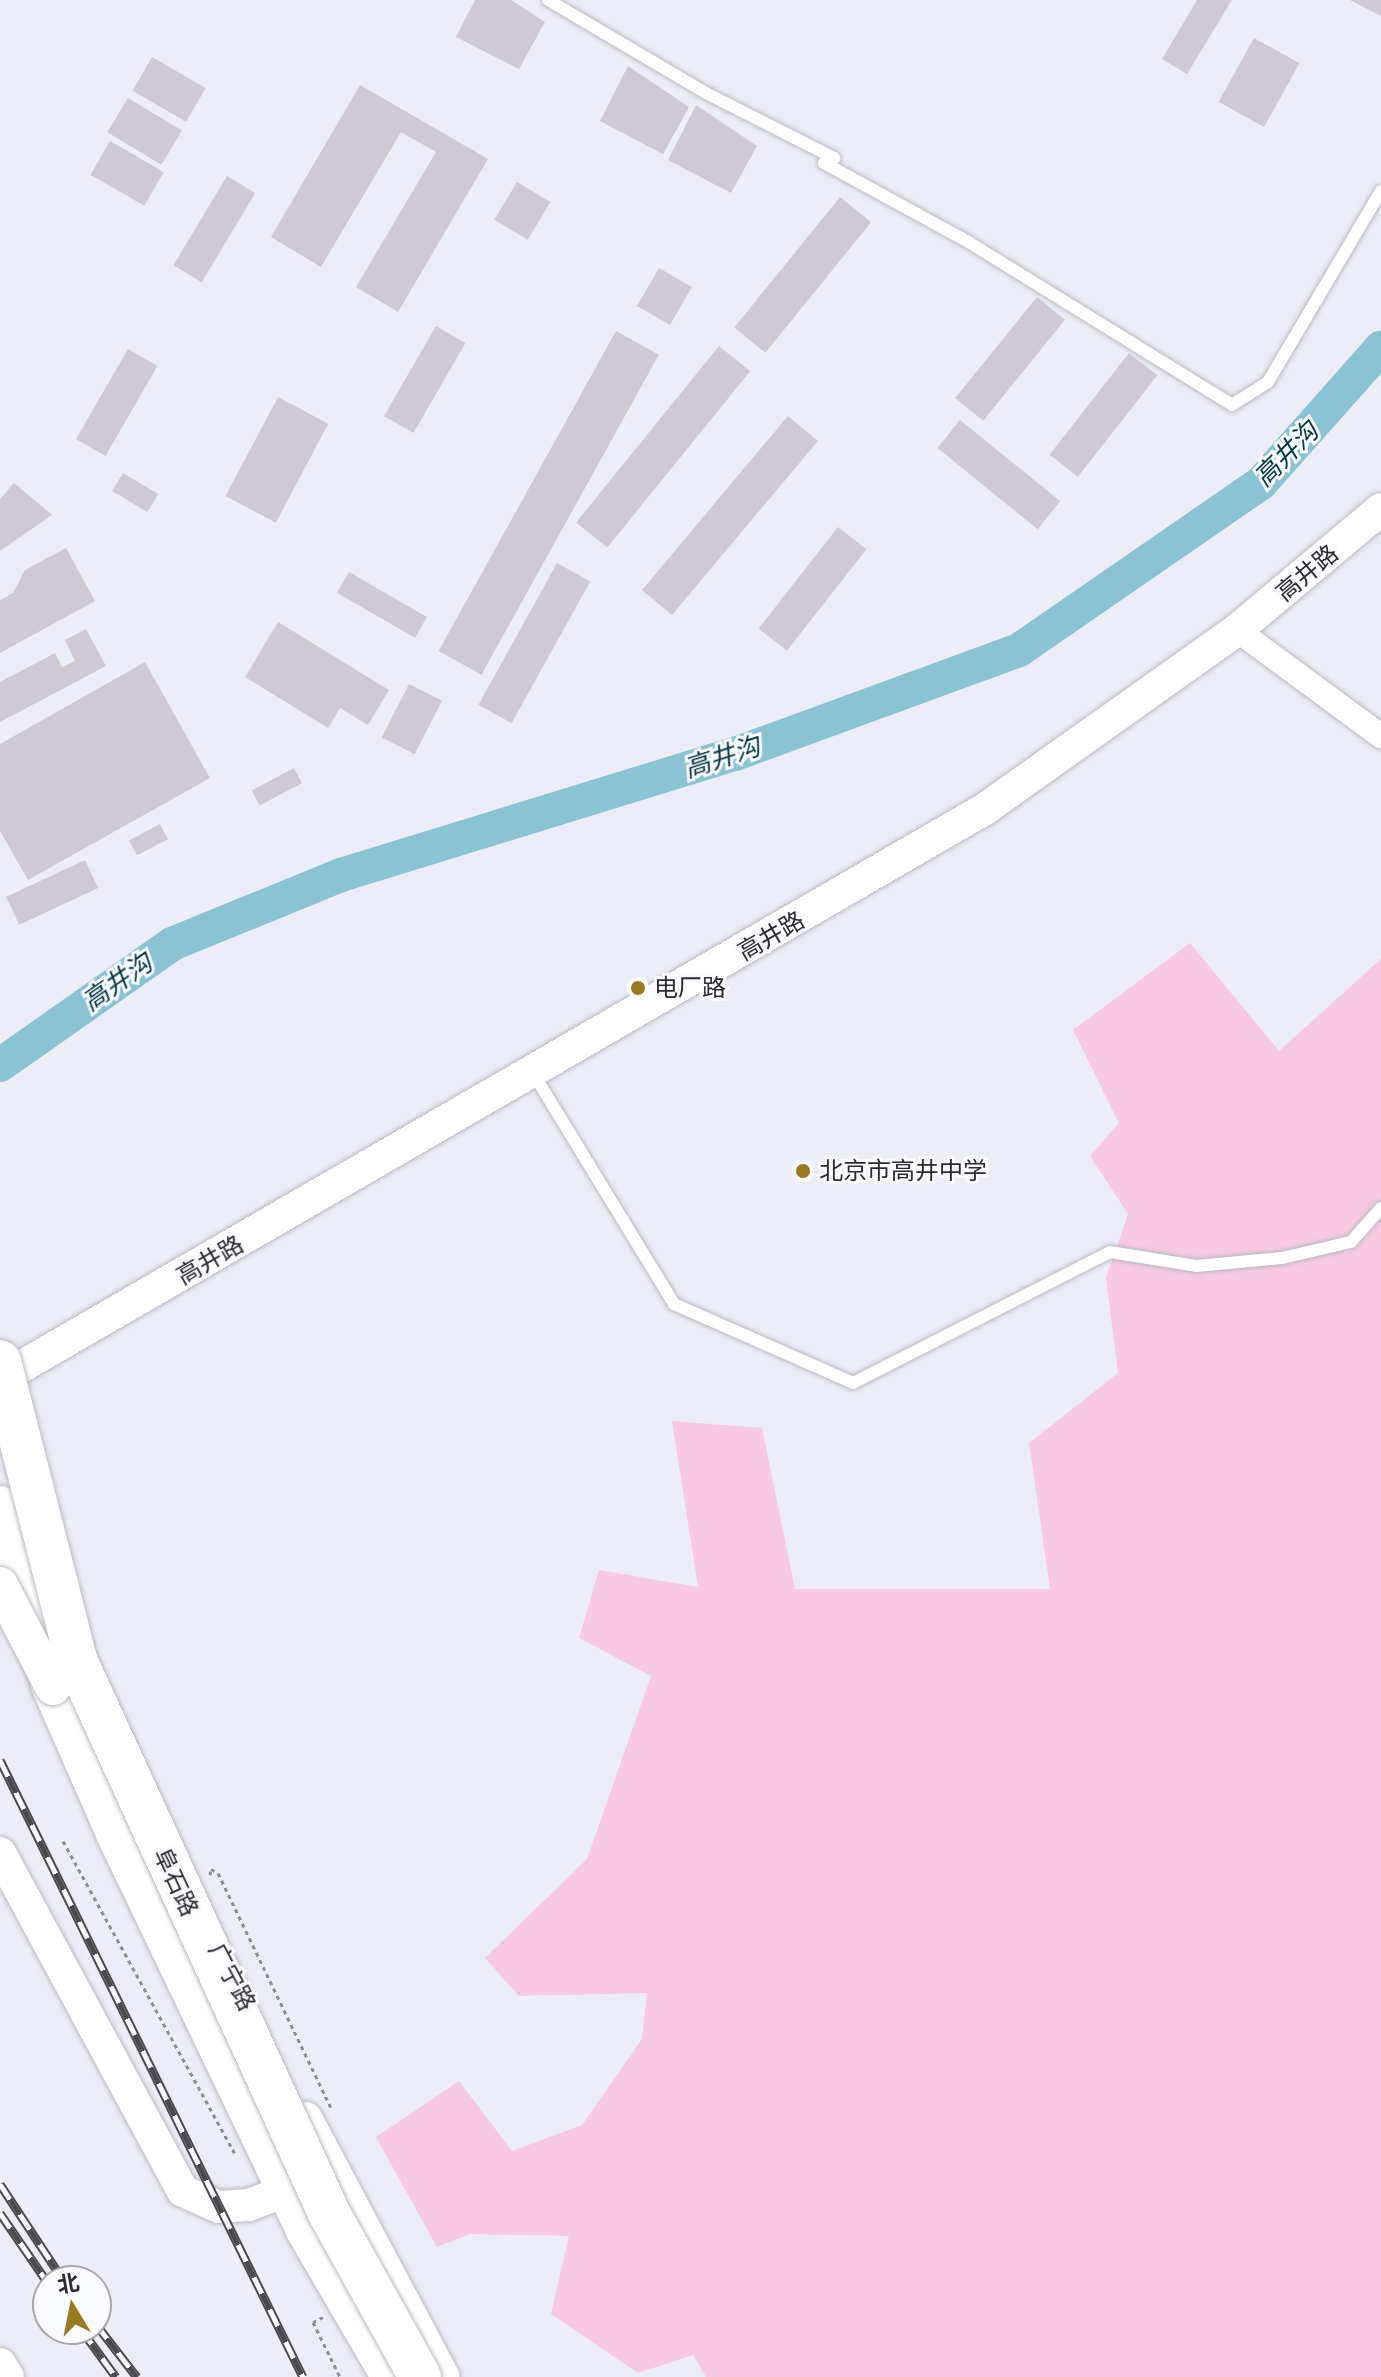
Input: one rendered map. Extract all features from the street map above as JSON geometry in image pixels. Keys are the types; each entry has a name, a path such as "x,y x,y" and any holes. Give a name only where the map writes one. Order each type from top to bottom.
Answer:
{"highway":[{"name":"阜石路","path":"3,1372 76,1660 330,2215 420,2377"},
{"name":"阜石路","path":"0,1507 53,1687 307,2230 393,2377"}],"main road":[{"path":"0,1585 53,1687"}],"street":[{"name":"高井路","path":"3,1372 533,1073 985,809 1237,630 1381,509"},
{"path":"1237,630 1381,736"},
{"name":"广宁路","path":"0,1335 3,1372 32,1509 86,1674 183,1884 444,2377"},
{"name":"广宁路","path":"0,1549 49,1705 88,1797 380,2377"},
{"path":"0,1853 183,2191 219,2207 249,2205 285,2191"},
{"path":"0,2364 8,2377"}],"lane":[{"path":"548,0 706,93 834,158 824,163 970,243 1232,405 1268,382 1381,191"},
{"path":"533,1073 674,1304 853,1383 1110,1252 1196,1266 1282,1258 1351,1242 1381,1208"}],"path":[{"path":"63,1841 232,2155 241,2150"},
{"path":"209,1877 211,1869 218,1873 332,2107 323,2112"},
{"path":"325,2316 313,2322 340,2377"}],"shaded area":[{"path":"1190,943 1279,1051 1381,959 1381,2377 706,2377 693,2355 638,2373 551,2314 569,2236 470,2234 437,2247 376,2137 459,2081 512,2151 582,2125 642,2039 647,1993 519,1996 485,1958 587,1859 651,1676 579,1638 599,1570 698,1587 672,1421 762,1428 795,1589 1050,1589 1029,1443 1118,1373 1106,1278 1128,1214 1090,1156 1119,1123 1073,1030"}],"building":[{"path":"475,0 511,0 545,22 519,69 456,37"},
{"path":"1197,0 1232,0 1187,74 1162,59"},
{"path":"1350,0 1381,0 1381,16"},
{"path":"1254,38 1299,63 1264,127 1219,102"},
{"path":"152,57 206,88 186,122 132,91"},
{"path":"628,66 689,107 663,154 600,121"},
{"path":"360,85 488,159 398,312 356,287 436,152 401,132 321,267 271,237"},
{"path":"128,98 182,130 161,165 107,132"},
{"path":"696,105 757,146 731,193 668,160"},
{"path":"110,141 164,172 144,206 90,175"},
{"path":"227,176 255,193 202,282 173,265"},
{"path":"517,182 550,202 528,240 494,220"},
{"path":"840,197 871,222 765,353 734,328"},
{"path":"659,268 692,287 670,325 637,306"},
{"path":"1037,297 1065,320 983,421 955,398"},
{"path":"436,326 465,343 413,433 384,416"},
{"path":"616,331 659,355 481,675 439,651"},
{"path":"719,346 750,371 607,548 576,522"},
{"path":"128,349 157,366 105,456 76,439"},
{"path":"1129,353 1157,375 1078,477 1050,455"},
{"path":"278,397 328,424 276,523 225,496"},
{"path":"788,416 818,441 672,615 642,590"},
{"path":"960,420 1060,501 1038,529 937,448"},
{"path":"123,473 158,494 147,512 112,491"},
{"path":"14,483 52,515 0,551 0,499"},
{"path":"838,527 866,549 787,651 759,629"},
{"path":"66,548 95,601 0,653 0,600 13,593 25,570"},
{"path":"557,563 590,581 512,723 478,705"},
{"path":"349,572 427,617 415,638 337,593"},
{"path":"278,622 389,690 368,725 340,708 328,728 245,677"},
{"path":"86,629 106,666 0,722 0,682 55,653 62,667 75,661 65,640"},
{"path":"145,662 210,778 28,880 0,831 0,744"},
{"path":"409,684 442,701 415,754 382,737"},
{"path":"294,768 302,783 260,806 252,791"},
{"path":"160,824 168,839 137,855 129,840"},
{"path":"85,860 98,888 19,925 6,897"}],"waterway":[{"name":"高井沟","path":"0,1065 172,944 341,875 735,754 1019,650 1261,483 1381,348"}],"railway":[{"path":"0,1760 303,2377"},
{"path":"0,2184 53,2265"},
{"path":"0,2213 36,2265"},
{"path":"93,2345 116,2377"},
{"path":"112,2345 137,2377"}],"place":[{"name":"电厂路","path":"638,988"},
{"name":"北京市高井中学","path":"803,1171"}]}
